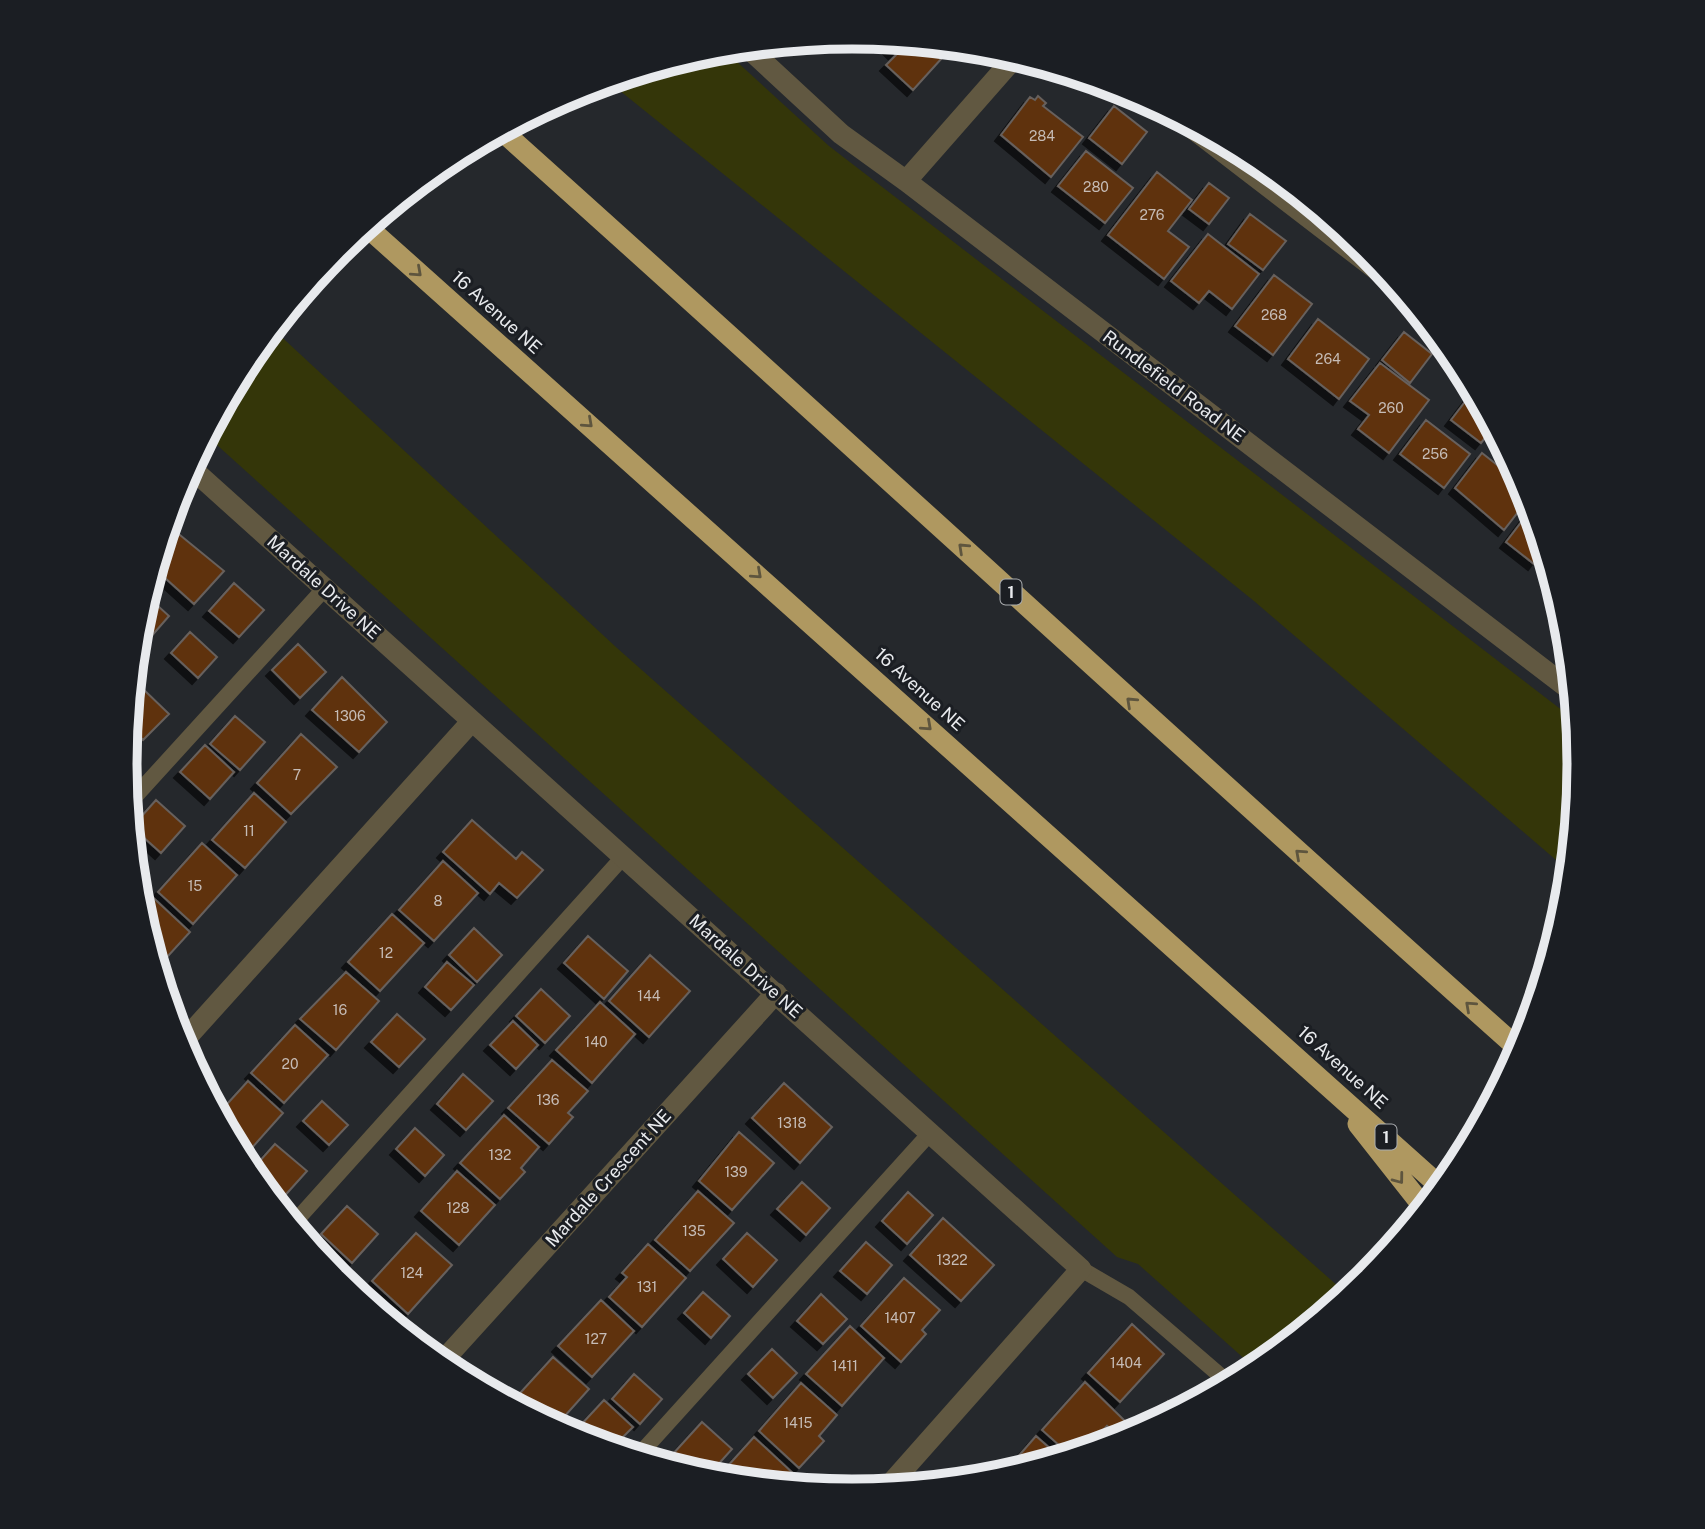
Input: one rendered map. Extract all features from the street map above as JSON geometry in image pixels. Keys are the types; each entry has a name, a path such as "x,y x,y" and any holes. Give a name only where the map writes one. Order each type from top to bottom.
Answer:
{"highway":[{"name":"1","path":"509,137 812,409 1186,753 1512,1043"},
{"name":"16 Avenue NE","path":"374,233 1434,1181"},
{"path":"1329,1085 1419,1201"}],"street":[{"name":"Rundlefield Road NE","path":"756,55 841,134 1563,684"},
{"path":"906,181 1007,66"},
{"name":"Mardale Drive NE","path":"199,475 1081,1269"},
{"path":"190,1034 472,721"},
{"name":"Mardale Crescent NE","path":"449,1355 776,993"},
{"path":"896,1478 1081,1269"}],"lane":[{"path":"1248,169 1337,239"},
{"path":"138,793 325,588"},
{"path":"299,1217 624,856"},
{"path":"644,1449 931,1132"},
{"path":"1081,1269 1129,1297 1222,1377"}],"shaded area":[{"path":"734,59 829,146 1566,713 1568,764 1561,864 1254,601 618,89 667,73"},
{"path":"280,336 617,648 1339,1287 1288,1332 1247,1361 1138,1264 1117,1257 214,442 233,407"}],"building":[{"path":"892,51 945,55 913,90 886,65 896,55"},
{"path":"1038,96 1046,103 1043,106 1083,137 1051,177 1001,135 1030,97 1035,100"},
{"path":"1114,106 1147,132 1122,164 1089,138"},
{"path":"1086,151 1133,188 1105,223 1058,186"},
{"path":"1157,172 1192,200 1168,231 1189,247 1164,279 1108,235"},
{"path":"1209,183 1229,198 1209,224 1189,209"},
{"path":"1250,214 1286,241 1263,270 1228,244"},
{"path":"1208,234 1259,274 1232,309 1209,291 1199,303 1171,281"},
{"path":"1274,275 1312,304 1273,355 1235,326"},
{"path":"1318,319 1369,359 1339,399 1288,359"},
{"path":"1404,332 1432,354 1410,383 1382,360"},
{"path":"1380,363 1429,400 1389,453 1358,429 1369,415 1350,401"},
{"path":"1467,399 1487,435 1481,443 1451,420"},
{"path":"1426,420 1470,454 1444,488 1400,454"},
{"path":"1482,453 1505,471 1521,509 1504,530 1455,488"},
{"path":"1524,518 1538,559 1534,564 1506,542"},
{"path":"176,532 224,571 194,604 162,575"},
{"path":"234,583 264,610 239,637 209,611"},
{"path":"156,604 169,616 148,640"},
{"path":"190,632 217,657 198,678 171,653"},
{"path":"298,644 326,672 300,698 272,670"},
{"path":"342,677 387,722 359,752 312,710"},
{"path":"142,688 169,714 143,740 138,735"},
{"path":"235,716 265,742 240,770 210,744"},
{"path":"301,734 337,767 291,814 257,783"},
{"path":"205,745 234,772 210,799 180,772"},
{"path":"254,793 286,822 245,868 212,840"},
{"path":"156,800 185,826 161,853 141,835 140,818"},
{"path":"472,820 516,859 522,852 543,870 517,898 499,883 490,894 443,852"},
{"path":"202,843 237,875 193,924 158,892"},
{"path":"443,861 478,893 434,941 399,910"},
{"path":"149,894 190,932 164,960"},
{"path":"392,914 424,943 380,991 348,962"},
{"path":"474,928 502,955 477,982 449,955"},
{"path":"588,936 628,971 604,999 564,963"},
{"path":"650,955 690,991 649,1037 609,1001"},
{"path":"447,962 474,985 451,1010 425,987"},
{"path":"346,972 379,1001 336,1050 300,1019"},
{"path":"541,989 570,1016 545,1043 516,1016"},
{"path":"600,1002 635,1034 592,1083 556,1050"},
{"path":"397,1014 425,1039 399,1067 371,1042"},
{"path":"513,1021 538,1045 516,1069 490,1045"},
{"path":"295,1025 328,1055 284,1103 251,1073"},
{"path":"552,1060 588,1091 568,1113 573,1117 549,1144 508,1108"},
{"path":"463,1074 493,1101 466,1130 437,1104"},
{"path":"248,1081 283,1113 250,1150 225,1107"},
{"path":"784,1083 832,1127 800,1163 752,1118"},
{"path":"322,1101 348,1125 329,1145 303,1121"},
{"path":"504,1115 539,1147 521,1168 525,1172 500,1199 460,1163"},
{"path":"415,1128 444,1155 425,1176 396,1149"},
{"path":"739,1132 774,1163 732,1210 699,1181"},
{"path":"275,1144 307,1171 283,1197 258,1163"},
{"path":"457,1171 495,1205 459,1245 421,1211"},
{"path":"802,1182 830,1208 806,1235 777,1209"},
{"path":"698,1191 734,1223 690,1271 655,1240"},
{"path":"908,1192 933,1215 907,1244 882,1221"},
{"path":"347,1206 378,1234 352,1263 321,1234"},
{"path":"943,1218 994,1265 961,1301 910,1255"},
{"path":"416,1233 452,1265 408,1314 372,1281"},
{"path":"747,1233 777,1260 753,1287 723,1259"},
{"path":"319,1240 347,1267 346,1269"},
{"path":"866,1242 892,1265 867,1294 840,1271"},
{"path":"648,1244 686,1278 642,1327 609,1297 627,1277 622,1273"},
{"path":"904,1278 940,1310 922,1330 926,1334 901,1362 861,1326"},
{"path":"703,1292 730,1316 711,1338 684,1313"},
{"path":"821,1294 847,1319 823,1344 797,1321"},
{"path":"601,1300 634,1331 592,1377 558,1346"},
{"path":"1132,1324 1164,1354 1120,1402 1088,1373"},
{"path":"850,1326 884,1358 842,1406 806,1374"},
{"path":"772,1349 797,1373 773,1398 748,1374"},
{"path":"553,1357 589,1389 563,1418 517,1396"},
{"path":"634,1374 662,1399 640,1424 612,1399"},
{"path":"1085,1382 1127,1423 1113,1431 1107,1426 1097,1437 1062,1448 1042,1430"},
{"path":"801,1383 837,1415 819,1436 824,1441 799,1468 759,1431"},
{"path":"604,1400 633,1427 619,1441 580,1426"},
{"path":"1168,1401 1172,1404 1169,1406 1160,1410"},
{"path":"702,1422 732,1449 716,1467 672,1455"},
{"path":"1036,1436 1053,1451 1038,1456 1014,1461"},
{"path":"754,1437 796,1476 759,1474 726,1468"}]}
